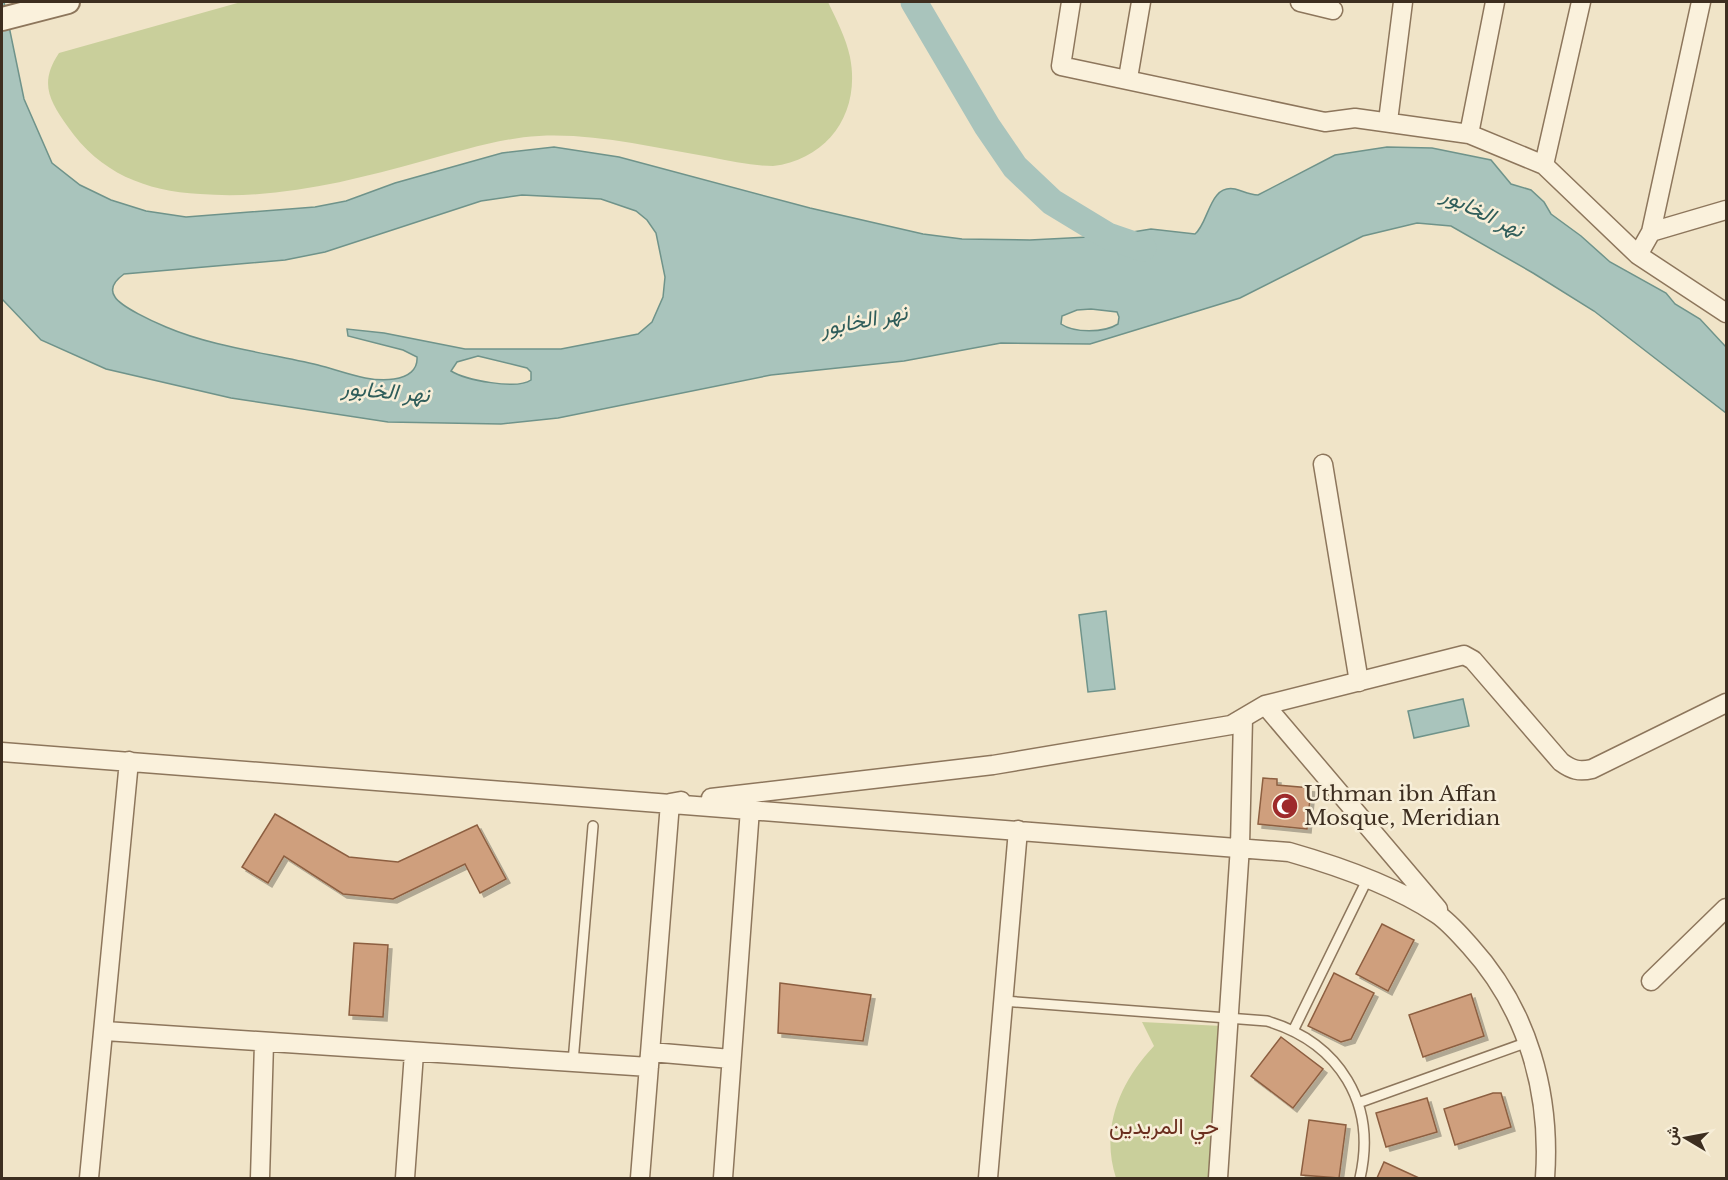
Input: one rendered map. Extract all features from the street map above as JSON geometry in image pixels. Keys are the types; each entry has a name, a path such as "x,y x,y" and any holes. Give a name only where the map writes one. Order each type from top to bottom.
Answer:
{"street":[{"path":"2,19 68,2"},
{"path":"1071,2 1061,66 1128,78 1325,122 1355,118 1469,134 1544,165 1638,255 1726,313"},
{"path":"1128,78 1142,2"},
{"path":"1300,2 1333,10"},
{"path":"1388,121 1403,2"},
{"path":"1469,134 1495,2"},
{"path":"1544,165 1581,2"},
{"path":"1638,255 1651,232 1701,2"},
{"path":"1651,232 1726,210"},
{"path":"1323,464 1359,682"},
{"path":"669,803 993,765 1232,726 1265,705 1464,655 1473,660 1561,762 1570,769 1581,771 1592,769 1726,703"},
{"path":"1265,705 1494,977 1509,1000 1528,1041 1543,1100 1546,1127 1545,1179"},
{"path":"1218,1179 1240,846 1243,718"},
{"path":"2,752 1240,846 1289,852 1367,880 1419,903 1439,915 1460,936"},
{"path":"89,1179 105,1031 129,761"},
{"path":"640,1179 669,803"},
{"path":"723,1179 750,809"},
{"path":"988,1179 1018,830"},
{"path":"1651,981 1726,908"},
{"path":"105,1031 264,1044 573,1062 731,1059"},
{"path":"261,1179 264,1044"},
{"path":"405,1179 414,1053"}],"lane":[{"path":"573,1062 593,826"},
{"path":"1293,1030 1367,880"},
{"path":"1003,1001 1267,1021 1293,1030 1313,1042 1337,1065 1358,1103 1365,1144 1360,1179"},
{"path":"1358,1103 1528,1041"}],"green space":[{"path":"241,2 828,2 850,57 852,77 850,97 845,114 836,130 824,143 810,154 793,162 773,166 742,163 603,139 539,136 495,142 341,182 257,194 200,194 161,189 143,184 109,168 81,143 68,127 49,91 49,73 59,53"},
{"path":"1142,1022 1222,1026 1211,1178 1116,1178 1110,1141 1116,1107 1131,1075 1154,1046"}],"water":[{"name":"نهر الخابور","path":"2,2 4,2 24,99 52,163 80,185 111,200 146,211 186,217 315,207 346,201 395,183 502,153 554,147 619,157 810,208 923,234 962,239 1030,240 1108,236 1151,229 1195,234 1220,192 1235,189 1258,195 1335,155 1387,147 1432,148 1491,160 1511,184 1531,190 1544,202 1551,214 1581,236 1610,262 1666,293 1675,304 1700,319 1726,347 1726,413 1594,311 1533,273 1451,226 1417,223 1363,236 1240,298 1090,344 1001,343 904,361 771,375 558,418 501,424 388,422 231,398 106,369 41,340 2,299","holes":["522,195 601,199 636,211 647,220 656,233 665,277 663,297 652,322 638,334 561,349 465,349 384,333 347,329 348,336 403,350 417,357 416,366 408,375 385,380 356,376 184,334 131,310 118,301 112,290 114,284 124,274 285,260 325,252 481,201","1077,310 1117,312 1118,324 1105,329 1089,331 1073,329 1061,324 1062,316","478,356 527,368 531,372 531,380 515,384 479,380 451,371 457,362"]},
{"path":"1106,611 1115,689 1088,692 1079,615"},
{"path":"1463,699 1469,726 1414,738 1408,711"}],"building":[{"name":"Uthman ibn Affan Mosque, Meridian","path":"1263,778 1277,779 1277,785 1311,788 1307,829 1258,824"},
{"path":"275,814 349,857 398,862 477,825 506,879 480,893 465,864 393,899 343,894 284,856 268,883 242,867"},
{"path":"1382,924 1414,940 1388,991 1356,974"},
{"path":"354,943 388,945 383,1017 349,1015"},
{"path":"1334,973 1374,993 1351,1039 1341,1042 1308,1026"},
{"path":"780,983 871,995 863,1041 778,1033"},
{"path":"1471,994 1484,1036 1423,1057 1409,1015"},
{"path":"1281,1037 1323,1069 1293,1108 1251,1076"},
{"path":"1493,1093 1501,1093 1511,1127 1455,1145 1444,1109"},
{"path":"1427,1098 1437,1132 1386,1147 1376,1113"},
{"path":"1309,1120 1346,1125 1339,1178 1301,1175"},
{"path":"1384,1162 1419,1178 1377,1178"}],"waterway":[{"path":"914,2 987,126 1015,167 1052,202 1108,236 1143,248"}],"place":[{"name":"Uthman ibn Affan Mosque, Meridian","path":"1285,806"}],"district":[{"name":"حي المريدين","path":"1164,1126"}]}
